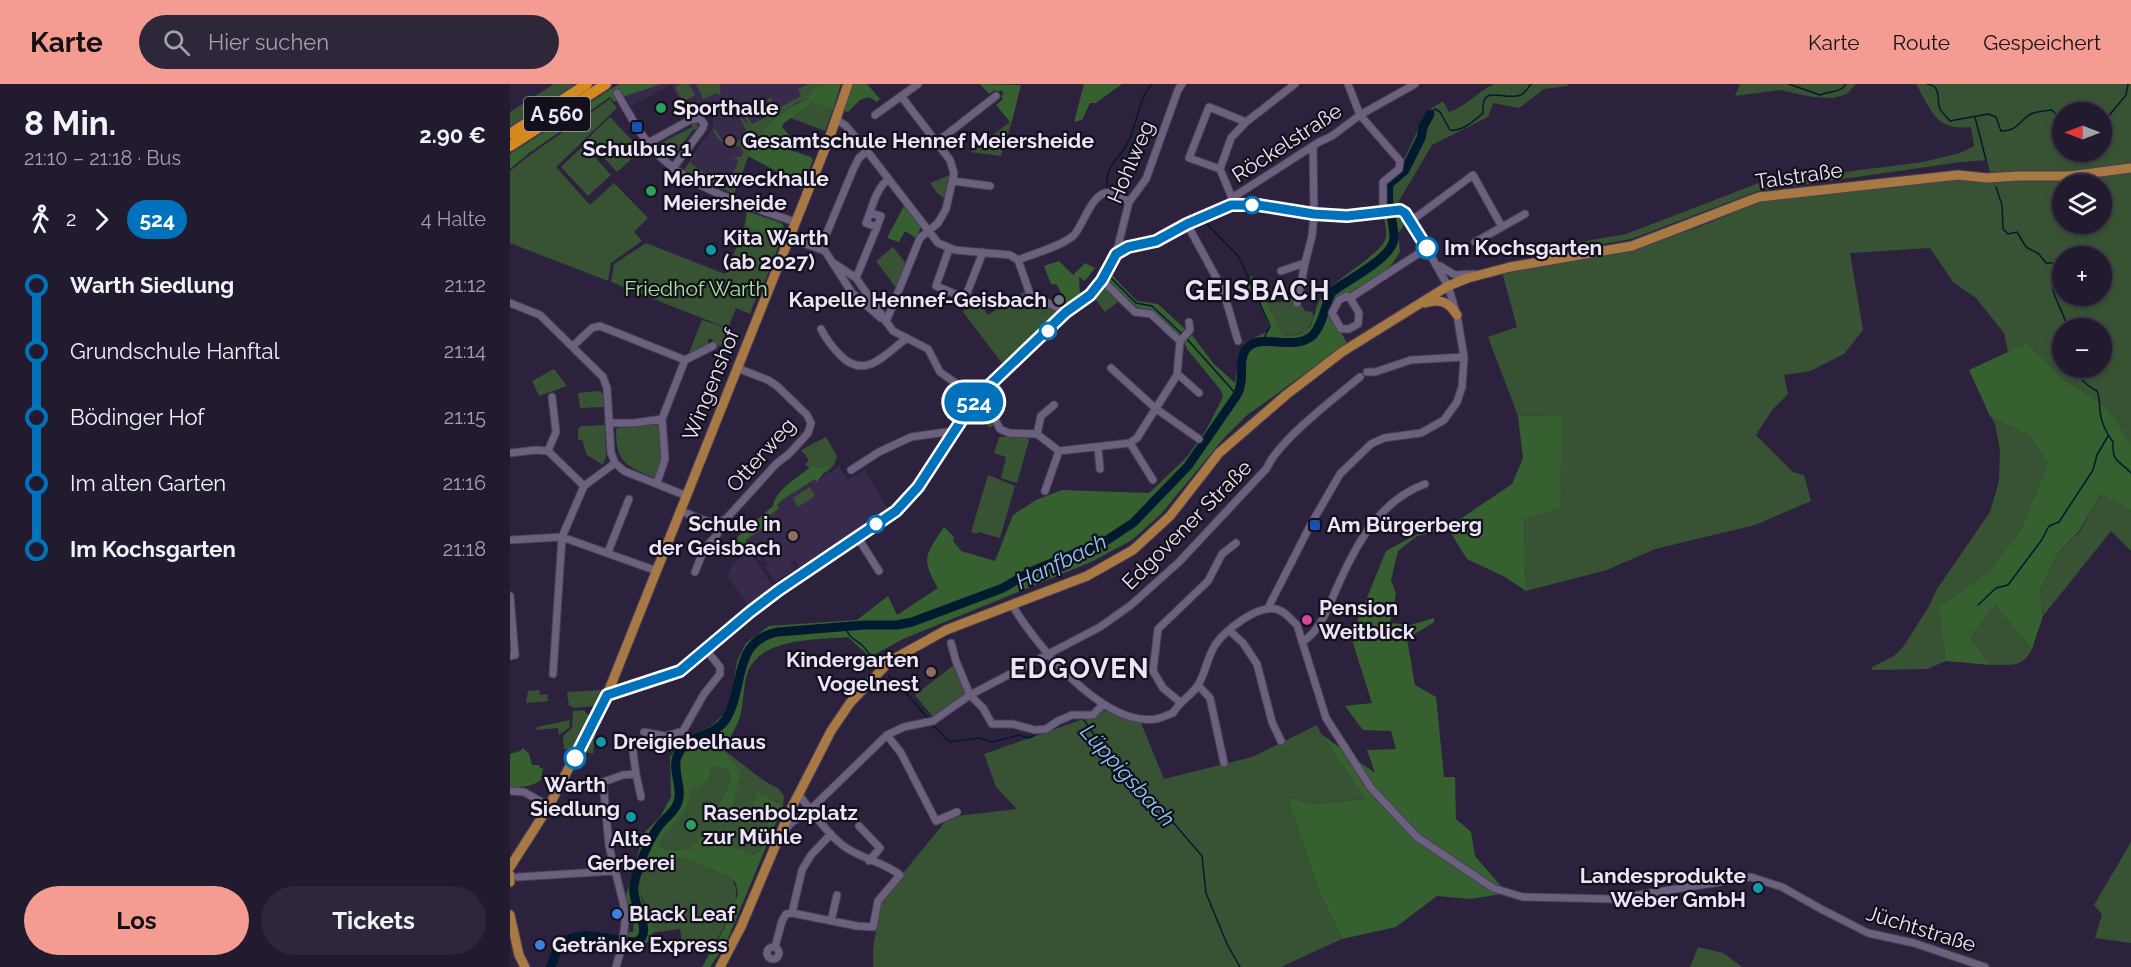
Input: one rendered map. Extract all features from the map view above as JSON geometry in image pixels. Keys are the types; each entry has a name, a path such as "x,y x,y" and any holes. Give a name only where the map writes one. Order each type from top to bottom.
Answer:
{"highway":[{"name":"A 560","path":"510,134 587,84"},
{"name":"A 560","path":"510,146 606,84"}],"main road":[{"name":"Wingenshof","path":"510,867 549,806 607,695 848,84"},
{"name":"Talstraße","path":"720,967 731,950 798,794 831,732 850,703 875,675 890,661 931,637 1087,576 1133,550 1170,516 1219,453 1286,395 1342,352 1448,286 1488,272 1632,246 1759,197 1958,175 1987,178 2069,176 2131,168"},
{"path":"1417,305 1430,301 1442,301 1450,305 1457,315"},
{"path":"510,915 519,955 525,967"}],"street":[{"path":"875,115 918,84"},
{"name":"Hohlweg","path":"607,695 680,671 772,595 896,511 915,490 976,398 1066,312 1090,295 1102,280 1116,254 1129,202 1146,179 1182,84"},
{"path":"1268,609 1311,524 1340,474 1371,444 1384,438 1420,433 1444,420 1457,402 1462,387 1464,357 1457,315 1448,286 1436,262 1405,213 1388,211 1347,216 1314,214 1232,201 1220,170 1232,138 1246,122 1295,84"},
{"path":"1348,84 1359,115"},
{"name":"Röckelstraße","path":"1116,254 1128,247 1156,241 1232,201 1313,146 1332,136 1359,115 1415,84"},
{"path":"617,93 648,142 674,168 698,184 795,222"},
{"path":"886,322 920,238 933,229 943,217 949,203 952,181 952,164 901,96"},
{"path":"937,142 996,96"},
{"path":"1220,170 1189,158 1209,107 1246,122"},
{"name":"Röckelstraße","path":"1359,115 1400,161 1399,169 1383,182 1388,211"},
{"path":"648,142 690,120 700,118 704,124 703,128 674,168"},
{"path":"836,119 846,126 867,151 938,243 949,249 1002,252 1018,260 1030,294 1066,312"},
{"path":"1297,303 1312,236 1313,146"},
{"path":"820,249 853,170 867,151"},
{"path":"1411,220 1473,175 1502,227"},
{"path":"877,227 866,223 882,183 889,179"},
{"path":"952,181 990,186"},
{"path":"1018,260 1073,236 1098,196 1105,192 1113,193 1129,202"},
{"path":"856,278 881,216 870,213"},
{"path":"1475,242 1526,214"},
{"path":"1187,224 1223,290 1238,341"},
{"path":"789,238 825,251 852,293 886,322"},
{"path":"1350,298 1359,314 1358,324 1349,329 1341,329 1332,313 1339,300 1347,296 1350,298 1427,248"},
{"path":"949,249 936,286 965,298 983,252"},
{"path":"1436,262 1449,273 1488,272"},
{"path":"1281,271 1305,263"},
{"path":"835,264 856,278 893,331 928,349 943,375 976,398 993,415 1000,429 1009,433 1037,434 1059,451 1130,443 1137,438 1177,375 1183,337 1190,330 1189,322"},
{"path":"1102,280 1135,312 1151,314 1183,337"},
{"path":"510,303 540,315 603,377 607,388 611,453 615,463 624,471 687,496"},
{"path":"573,346 592,328 600,326 685,360"},
{"path":"821,329 826,340 849,364 856,367 876,362 907,338"},
{"path":"657,483 664,459 662,418 672,399 685,360 712,346"},
{"path":"1367,372 1375,372 1410,360 1464,357"},
{"name":"Otterweg","path":"695,572 704,549 717,535 720,523 732,514 739,503 808,433 810,423 807,415 777,386 737,368"},
{"path":"1111,368 1155,408 1199,439"},
{"path":"1177,375 1199,393"},
{"name":"Edgovener Straße","path":"811,809 887,735 904,727 930,722 970,695 1100,627 1149,590 1179,562 1267,468 1270,460 1285,443 1360,377"},
{"path":"548,451 556,432 552,398"},
{"path":"1037,434 1041,416 1054,405"},
{"path":"609,423 634,423 662,418"},
{"path":"851,470 879,452 911,436 954,431"},
{"path":"1130,443 1153,480"},
{"path":"1098,448 1100,469"},
{"path":"510,453 548,451 584,486"},
{"path":"1045,491 1059,451"},
{"path":"553,674 562,537 584,486 615,463"},
{"path":"1012,605 1027,631 1070,679 1104,704 1132,717 1155,719 1173,713 1180,702 1198,685 1206,662 1216,644 1229,630 1253,613 1268,609 1279,610 1292,620 1302,642 1322,622 1341,578 1370,525 1401,496 1425,484"},
{"path":"608,552 629,499"},
{"path":"681,511 713,523 720,523"},
{"path":"510,540 562,537 658,567"},
{"path":"858,538 879,571"},
{"path":"1180,702 1162,688 1153,671 1158,629 1208,581 1222,554 1236,543"},
{"path":"1277,591 1279,610"},
{"path":"510,596 515,656 510,656"},
{"path":"1299,632 1315,629"},
{"path":"1229,630 1243,643 1257,664 1272,722 1281,741"},
{"path":"951,642 970,695 983,708 992,724 1013,724 1035,730 1046,729 1072,716 1093,715 1104,704"},
{"name":"Jüchtstraße","path":"1302,642 1326,718 1371,788 1417,837 1494,888 1522,897 1613,899 1750,877 1782,886 1868,933 1913,942 1985,967"},
{"path":"645,732 665,736 682,732 704,694 720,674 720,667 706,650"},
{"path":"1198,685 1210,698 1224,763"},
{"path":"887,735 901,753 936,821 957,812"},
{"path":"633,752 641,797"},
{"path":"616,967 624,937 624,906 609,846 603,782 623,775 636,774"},
{"path":"510,791 524,792 549,806"},
{"path":"775,947 786,914 792,913 873,927 878,901 900,875 845,847 823,825 798,794"},
{"path":"792,806 823,825"},
{"path":"772,852 788,825 797,818 810,818"},
{"path":"860,826 880,848 869,861"},
{"path":"792,913 802,870 811,855 831,834"},
{"path":"512,878 614,871"},
{"path":"831,921 837,895"}],"shaded area":[{"name":"Gesamtschule Hennef Meiersheide","path":"647,84 836,84 822,98 793,108 752,147 734,194 718,187 717,182 714,186 684,170 713,127 713,115 718,110 713,100 684,115 685,112 671,85 631,106 625,96"},
{"path":"839,466 848,480 865,470 888,509 800,568 795,560 791,562 795,569 775,582 765,567 768,565 764,558 760,561 746,540 770,522 767,517 779,508 777,505 782,500 815,479 818,481"},
{"path":"751,554 773,586 749,606 728,577 731,566 740,557"}],"green space":[{"path":"554,84 575,84 510,127 510,112"},
{"path":"619,84 660,84 614,102 610,97 529,153 510,169 510,154"},
{"path":"680,84 689,84 695,95 683,102 675,87"},
{"path":"696,84 722,84 719,86 721,93 703,99"},
{"path":"808,84 825,84 808,99 797,102 782,114 752,147 734,194 718,187 721,182 727,186 738,163 738,160 733,157 741,157 743,152 740,146 721,141 715,135 714,128 723,141 738,142 746,130 740,118 749,127 742,112 744,109 752,124 770,115 766,105 770,97 777,109 801,96 798,89"},
{"path":"825,84 841,84 833,110 812,103 784,123 782,127 791,137 787,149 811,157 813,160 801,189 793,186 794,181 748,156 758,139 773,122 791,107 808,99 813,90"},
{"path":"853,84 867,84 880,99 877,102 869,97 860,100 848,112 844,111"},
{"path":"980,84 1021,85 1012,121 1010,122 996,105 1003,99 1001,96 1004,94 1001,90 998,92 995,90 989,94"},
{"path":"1084,84 1122,84 1096,103 1090,103 1082,120 1074,122"},
{"path":"1494,84 1568,84 1568,86 1544,89 1519,108 1493,103 1488,117 1432,145 1396,206 1388,207 1386,188 1398,172 1426,112 1443,101 1449,112 1467,103"},
{"path":"1740,84 1856,84 1847,94 1833,98 1813,97 1780,90 1735,96"},
{"path":"1916,84 2131,84 2131,444 2107,407 2063,378 2112,378 2112,318 2052,318 2052,367 2027,343 2008,352 2004,333 1976,298 1953,282 1930,248 1850,253 1863,330 1844,354 1810,371 1784,375 1788,394 1772,410 1756,435 1793,472 1804,475 1811,501 1755,525 1655,549 1607,570 1526,591 1524,520 1562,415 1518,416 1488,337 1517,327 1502,272 1627,251 1699,227 1761,201 1954,178 1992,180 1987,160 1758,191 1631,239 1552,253 1552,247 1626,234 1759,183 1923,162 1960,153 1974,146 1971,127 1949,126 1931,111"},
{"path":"610,99 617,108 556,167 590,205 614,183 648,218 634,232 642,241 611,263 608,281 510,243 510,171"},
{"path":"812,103 833,110 825,131 791,118"},
{"path":"610,117 641,150 617,172 587,139"},
{"path":"1012,121 1001,156 970,152 1010,122"},
{"path":"691,123 696,123 699,129 694,129 671,159 657,145 692,127"},
{"path":"707,136 690,163 717,181 714,186 684,170"},
{"path":"584,145 611,175 588,196 561,167"},
{"path":"950,175 947,200 937,193 930,183"},
{"path":"904,206 921,227 916,238 905,231 899,242 887,238"},
{"name":"Friedhof Warth","path":"746,211 782,223 784,232 761,291 759,291 750,314 736,308 721,346 713,344 712,339 708,339 708,345 688,355 702,320 727,328 611,282 614,264 646,243 725,274 745,225"},
{"path":"746,211 783,225 784,230 779,245 773,242 774,237 745,224"},
{"path":"1387,214 1402,214 1403,227 1398,233 1400,252 1388,270 1351,292 1339,296 1329,312 1347,343 1246,416 1223,439 1161,514 1132,540 1091,562 903,639 870,657 848,637 792,642 778,646 755,660 746,676 740,717 725,751 741,772 730,815 723,821 716,819 714,814 731,779 729,771 717,766 712,768 709,778 700,787 690,789 687,806 659,844 665,850 690,849 702,837 719,836 734,847 753,855 760,850 769,818 766,812 741,819 743,815 752,810 757,792 783,806 726,943 710,967 702,967 724,929 738,894 736,883 730,877 686,859 654,857 640,876 639,887 650,920 652,930 650,939 642,946 625,952 627,932 633,932 634,922 629,921 626,896 644,833 660,817 671,797 670,757 683,740 711,726 724,714 731,699 737,661 746,643 769,626 857,620 888,596 897,615 938,588 927,563 929,550 944,527 954,537 953,541 961,551 995,561 1013,515 1036,500 1062,490 1149,493 1186,458 1206,430 1223,397 1220,389 1187,349 1184,342 1192,335 1213,363 1235,383 1238,361 1244,343 1270,330 1259,302 1248,288 1248,279 1253,276 1257,292 1267,303 1283,334 1303,333 1309,328 1321,298 1328,290 1382,245 1386,235 1384,218"},
{"path":"893,247 907,265 897,289 876,261"},
{"path":"1059,261 1073,275 1085,263 1095,268 1085,281 1079,277 1080,296 1067,305 1057,285 1051,284 1044,266"},
{"path":"1110,273 1137,301 1158,304 1185,329 1178,335 1152,310 1138,308 1106,279"},
{"path":"1106,288 1119,301 1105,312 1093,296"},
{"path":"1027,290 1033,300 1061,312 1002,363 963,312 972,292 988,315"},
{"path":"1296,296 1297,303 1305,311 1312,312 1314,318 1306,331 1294,335 1283,334 1267,303 1280,302"},
{"path":"2027,343 2052,367 2052,378 2063,378 2107,407 2131,444 2131,511 2101,494 2079,531 2057,554 2040,590 2043,616 2032,649 1995,605 1970,638 1991,665 1946,661 1938,607 1988,572 2021,529 2048,463 2030,436 1990,416 1969,370"},
{"path":"554,369 567,386 539,396 532,381"},
{"path":"600,391 603,395 604,407 580,408 578,393"},
{"path":"979,411 991,417 993,425 990,428 980,420 966,421 971,412"},
{"path":"1562,415 1560,507 1524,520 1526,591 1505,577 1467,559 1449,530 1417,536 1398,551 1391,580 1396,594 1390,623 1411,625 1434,618 1434,622 1407,639 1415,685 1436,697 1444,777 1455,777 1456,819 1471,832 1475,856 1507,893 1471,899 1437,896 1396,927 1342,939 1320,894 1288,797 1313,804 1365,799 1321,734 1375,773 1367,750 1396,749 1391,731 1363,730 1345,706 1372,703 1351,637 1386,551 1419,533 1450,526 1512,484 1523,458 1518,416"},
{"path":"1990,416 2030,436 2048,463 2021,529 1988,572 1938,607 1946,661 1927,669 1872,670 1872,667 1894,656 1903,647 1928,608 1937,589 1990,512 1999,481 2000,450 1995,424"},
{"path":"660,424 661,458 655,478 630,467 625,462 618,450 616,430"},
{"path":"605,425 606,457 603,465 587,455 582,440 578,440 578,429 581,426"},
{"path":"1028,436 1029,440 1017,483 1001,478 1006,457 994,453 999,437"},
{"path":"826,437 837,456 834,465 826,473 824,471 829,466 819,468 813,465 809,468 805,464 809,460 801,450"},
{"path":"813,465 819,468 830,465 817,482 815,479 782,500 777,505 779,508 768,517 771,522 746,540 749,550 742,548 734,540 773,506 783,489"},
{"path":"988,475 1015,486 1000,538 971,532"},
{"path":"810,487 815,496 798,507 793,498"},
{"path":"2101,494 2131,511 2131,551 2111,531 2043,616 2040,590 2057,554 2080,531"},
{"path":"1995,605 2032,649 2020,663 1991,665 1970,638"},
{"path":"954,665 966,694 933,717 915,695"},
{"path":"539,690 540,695 547,694 548,701 526,703 528,691"},
{"path":"602,690 595,706 573,708 569,706 567,692"},
{"path":"1100,709 1141,723 1164,779 1252,757 1317,725 1365,799 1313,804 1289,797 1320,894 1342,939 1281,967 873,967 873,949 881,900 949,817 1017,809 996,787 984,754 1078,721"},
{"path":"584,710 590,717 574,749 564,749 563,736 572,728 573,711"},
{"path":"570,720 569,728 559,735 558,728 536,730 537,727"},
{"path":"594,731 596,732 593,754 585,750"},
{"path":"523,748 529,754 532,765 539,765 543,768 541,780 522,787 510,787 510,754"},
{"path":"725,751 763,780 779,789 784,796 783,806 777,801 764,798 755,803 752,811 755,816 766,812 769,818 760,850 752,855 734,847 730,842 702,837 691,849 665,850 659,844 690,789 709,778 712,768 717,766 729,771 731,779 714,814 741,772"},
{"path":"2131,842 2131,943 2095,938 2102,914 2094,905"},
{"path":"654,857 686,859 730,877 734,884 736,900 716,940 682,943 680,929 651,933 651,918 638,889 640,876"},
{"path":"1698,947 1723,953 1742,967 1690,967"}],"waterway":[{"path":"1107,188 1109,170 1126,146 1143,98 1152,84"},
{"name":"Hanfbach","path":"1430,114 1435,109 1440,112 1450,130 1459,129 1483,113 1483,104 1488,96 1519,95 1525,92 1531,84"},
{"name":"Hanfbach","path":"1789,84 1820,95 1838,90 1846,84"},
{"name":"Hanfbach","path":"1927,84 1937,90 1940,109 1950,121 1988,114 1996,117 2001,131 2007,131 2031,114 2052,110"},
{"name":"Hanfbach","path":"2112,112 2126,95 2128,84"},
{"name":"Hanfbach","path":"550,967 559,947 571,938 589,936 636,942 641,938 644,932 635,900 634,885 651,838 675,809 678,802 677,757 686,744 714,730 726,719 732,707 746,655 753,645 763,637 778,632 864,625 897,625 912,622 1003,588 1028,573 1107,540 1133,523 1188,466 1237,395 1241,383 1242,359 1246,349 1260,342 1296,342 1313,335 1332,292 1379,260 1393,244 1394,236 1388,197 1389,184 1405,170 1430,114"},
{"path":"1975,117 1986,160"},
{"path":"1996,187 2002,205 2003,229 2008,234 2017,232 2026,247 2039,254 2046,263 2055,263 2059,268 2052,283 2064,318"},
{"path":"1203,220 1239,257 1270,326 1262,342"},
{"path":"1110,277 1136,303 1152,306 1183,335"},
{"path":"1186,338 1237,395"},
{"path":"2081,378 2097,391 2102,419 2113,442 2115,458 2131,473"},
{"path":"1978,605 1996,588 2008,585 2041,541 2049,526 2059,522 2093,470 2097,455 2108,436"},
{"name":"Lüppigsbach","path":"845,626 850,635 862,645 875,662"},
{"name":"Lüppigsbach","path":"889,676 929,720"},
{"name":"Lüppigsbach","path":"1079,718 1084,720 1113,762 1171,820 1202,856 1206,893 1227,944 1240,967"},
{"name":"Lüppigsbach","path":"1049,731 1068,720"},
{"name":"Lüppigsbach","path":"931,724 950,742 978,738 993,742 1019,735 1029,738 1039,733"}],"bus line":[{"name":"524","path":"575,758 607,695 680,671 779,590 896,511 918,487 976,398 1066,312 1090,295 1102,280 1116,254 1128,247 1156,241 1187,224 1231,205 1258,205 1314,214 1347,216 1400,210 1405,213 1427,248"}],"place":[{"name":"Sporthalle","path":"661,108"},
{"name":"Schulbus 1","path":"637,127"},
{"name":"Gesamtschule Hennef Meiersheide","path":"730,141"},
{"name":"Mehrzweckhalle Meiersheide","path":"651,191"},
{"name":"Im Kochsgarten","path":"1427,248"},
{"name":"Kita Warth (ab 2027)","path":"711,250"},
{"name":"Kapelle Hennef-Geisbach","path":"1059,300"},
{"name":"Am Bürgerberg","path":"1315,525"},
{"name":"Schule in der Geisbach","path":"793,536"},
{"name":"Pension Weitblick","path":"1307,620"},
{"name":"Kindergarten Vogelnest","path":"931,672"},
{"name":"Dreigiebelhaus","path":"601,742"},
{"name":"Warth Siedlung","path":"575,758"},
{"name":"Alte Gerberei","path":"631,817"},
{"name":"Rasenbolzplatz zur Mühle","path":"691,825"},
{"name":"Landesprodukte Weber GmbH","path":"1758,888"},
{"name":"Black Leaf","path":"617,914"},
{"name":"Getränke Express","path":"540,945"}],"district":[{"name":"GEISBACH","path":"1258,291"},
{"name":"EDGOVEN","path":"1080,669"}]}
